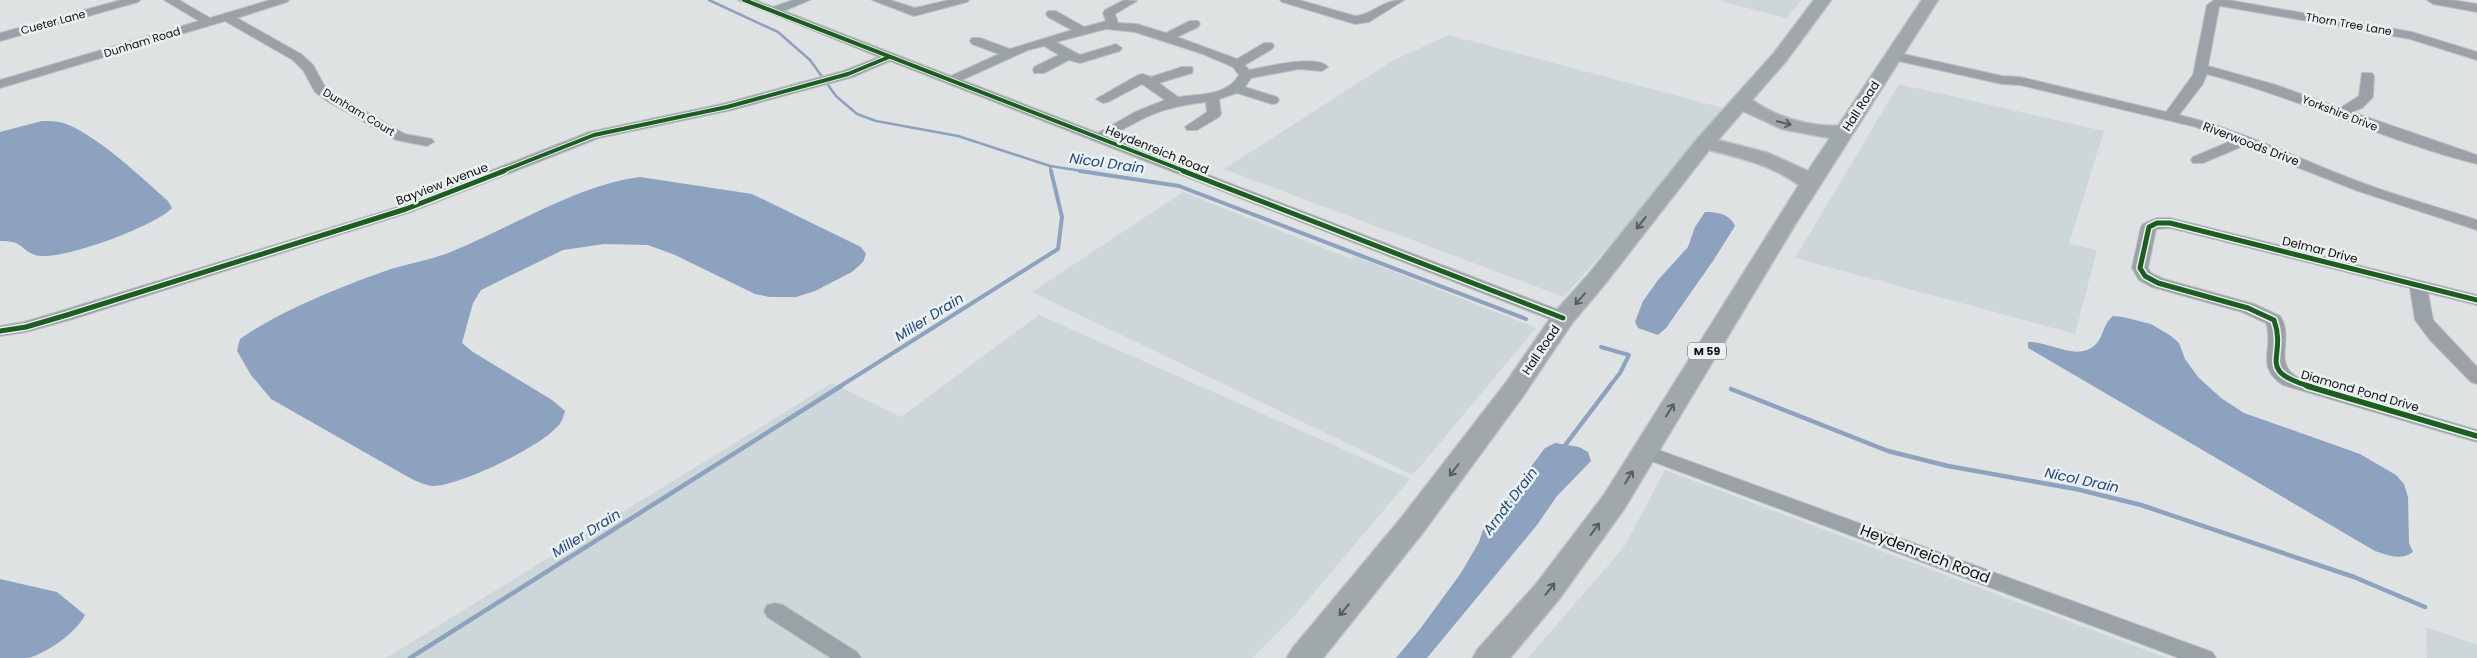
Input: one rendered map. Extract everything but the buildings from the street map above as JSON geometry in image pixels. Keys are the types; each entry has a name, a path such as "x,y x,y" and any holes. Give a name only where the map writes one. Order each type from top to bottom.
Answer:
{"highway":[{"name":"Hall Road","path":"1304,658 1413,524 1514,390 1563,318 1596,280 1704,143 1780,57 1823,0"},
{"name":"Hall Road","path":"1490,658 1524,622 1576,556 1614,502 1785,223 1930,0"},
{"path":"1741,101 1759,114 1775,121 1814,131 1844,132"},
{"path":"1704,143 1775,162 1789,168 1812,184"}],"street":[{"name":"Cueter Lane","path":"0,37 134,0"},
{"path":"170,0 209,22"},
{"name":"Dunham Road","path":"0,84 283,0"},
{"name":"Heydenreich Road","path":"744,0 1563,318"},
{"path":"769,10 786,0"},
{"path":"769,10 804,0"},
{"path":"878,0 910,12 923,11 963,0"},
{"path":"1286,0 1355,20 1365,19 1398,0"},
{"path":"2433,0 2477,8"},
{"path":"1113,25 1109,13 1131,1"},
{"name":"Thorn Tree Lane","path":"2201,68 2214,5 2219,2 2406,34 2477,56"},
{"path":"1052,14 1080,30"},
{"name":"Dunham Court","path":"228,17 297,57 308,68 320,89 332,98 401,137 427,142"},
{"path":"1166,38 1194,24"},
{"path":"952,80 1010,53 1080,30 1113,25 1137,28 1242,69 1322,66"},
{"path":"976,41 1010,53"},
{"path":"1046,41 1069,55 1080,59 1116,48"},
{"path":"1235,88 1242,69 1268,46"},
{"name":"Riverwoods Drive","path":"1896,53 2170,115 2244,140 2363,188 2477,225"},
{"name":"Bayview Avenue","path":"0,331 26,327 68,316 406,209 594,136 630,126 726,107 816,83 854,72 884,55"},
{"path":"1039,70 1069,55"},
{"path":"2170,115 2194,85 2201,68"},
{"name":"Yorkshire Drive","path":"2201,68 2262,85 2408,138 2477,160"},
{"path":"1150,82 1187,70"},
{"path":"2340,113 2357,105 2366,97 2367,76"},
{"path":"1103,99 1143,78 1175,101"},
{"path":"1099,138 1156,107 1175,101 1212,97 1235,88 1272,100"},
{"path":"1192,127 1214,114 1212,97"},
{"path":"2198,160 2244,140"},
{"name":"Delmar Drive","path":"2157,223 2179,225 2477,300"},
{"name":"Diamond Pond Drive","path":"2157,223 2149,227 2140,268 2141,272 2158,283 2248,308 2274,320 2278,330 2274,365 2282,376 2302,385 2477,436"},
{"path":"2418,285 2424,320 2436,336 2477,378"},
{"name":"Heydenreich Road","path":"1645,451 2204,658"},
{"path":"774,611 849,658"}],"shaded area":[{"path":"1716,0 1802,0 1786,18"},
{"path":"1449,35 1723,108 1644,206 1564,297 1224,169 1392,61"},
{"path":"1899,84 2104,131 2069,244 2097,250 2075,334 1795,258"},
{"path":"1183,192 1351,259 1354,256 1536,328 1413,475 1032,292"},
{"path":"1039,315 1410,479 1296,614 1252,658 386,658 832,383 901,417"},
{"path":"1665,470 2167,658 1528,658 1624,547"},
{"path":"2426,627 2477,645 2477,658 2427,658"}],"water":[{"path":"42,121 56,121 66,124 94,140 120,159 168,201 172,208 162,216 127,233 63,254 35,255 13,242 0,241 0,132"},
{"path":"640,177 752,194 861,247 866,254 863,262 852,272 815,291 796,297 770,297 755,294 675,255 648,245 604,244 563,250 481,290 473,303 462,343 473,352 552,400 565,411 561,422 553,431 521,452 501,463 461,480 432,486 410,478 271,399 251,375 237,351 240,339 274,318 313,300 391,269 431,259 453,251 569,198 617,181"},
{"path":"1705,212 1723,214 1735,226 1666,328 1658,335 1638,328 1635,322 1643,301 1658,280 1688,247 1695,227"},
{"path":"2113,316 2151,324 2171,336 2179,343 2185,359 2198,377 2221,398 2244,413 2360,454 2396,475 2404,484 2408,497 2409,543 2413,552 2399,557 2375,551 2028,348 2028,342 2063,350 2080,352 2088,350 2098,342 2107,323"},
{"path":"1555,443 1579,447 1588,452 1591,461 1557,496 1537,525 1427,658 1396,658 1461,573 1479,542 1483,530 1545,448"},
{"path":"0,579 57,592 85,615 68,635 44,652 28,658 0,658"}],"waterway":[{"name":"Miller Drain","path":"709,0 778,32 810,60 836,96 857,114 876,121 958,136 1050,166"},
{"name":"Nicol Drain","path":"1050,166 1088,172"},
{"name":"Miller Drain","path":"1050,166 1051,172"},
{"name":"Miller Drain","path":"839,387 1058,249 1062,217 1051,171"},
{"name":"Nicol Drain","path":"1080,171 1179,186 1526,319"},
{"name":"Arndt Drain","path":"1601,347 1629,355 1620,373 1609,387"},
{"name":"Miller Drain","path":"410,658 841,386"},
{"name":"Arndt Drain","path":"1563,448 1610,386"},
{"name":"Nicol Drain","path":"1731,389 1888,451 1948,466 2076,489 2141,505 2354,577 2425,607"}],"cycle path":[{"path":"744,0 1563,318"},
{"path":"0,331 26,327 67,315 406,209 594,135 727,107 848,74 889,57"},
{"path":"2477,300 2170,223 2157,223 2149,227 2140,268 2145,276 2158,283 2248,308 2274,320 2278,331 2275,365 2282,376 2290,381 2477,436"}]}
